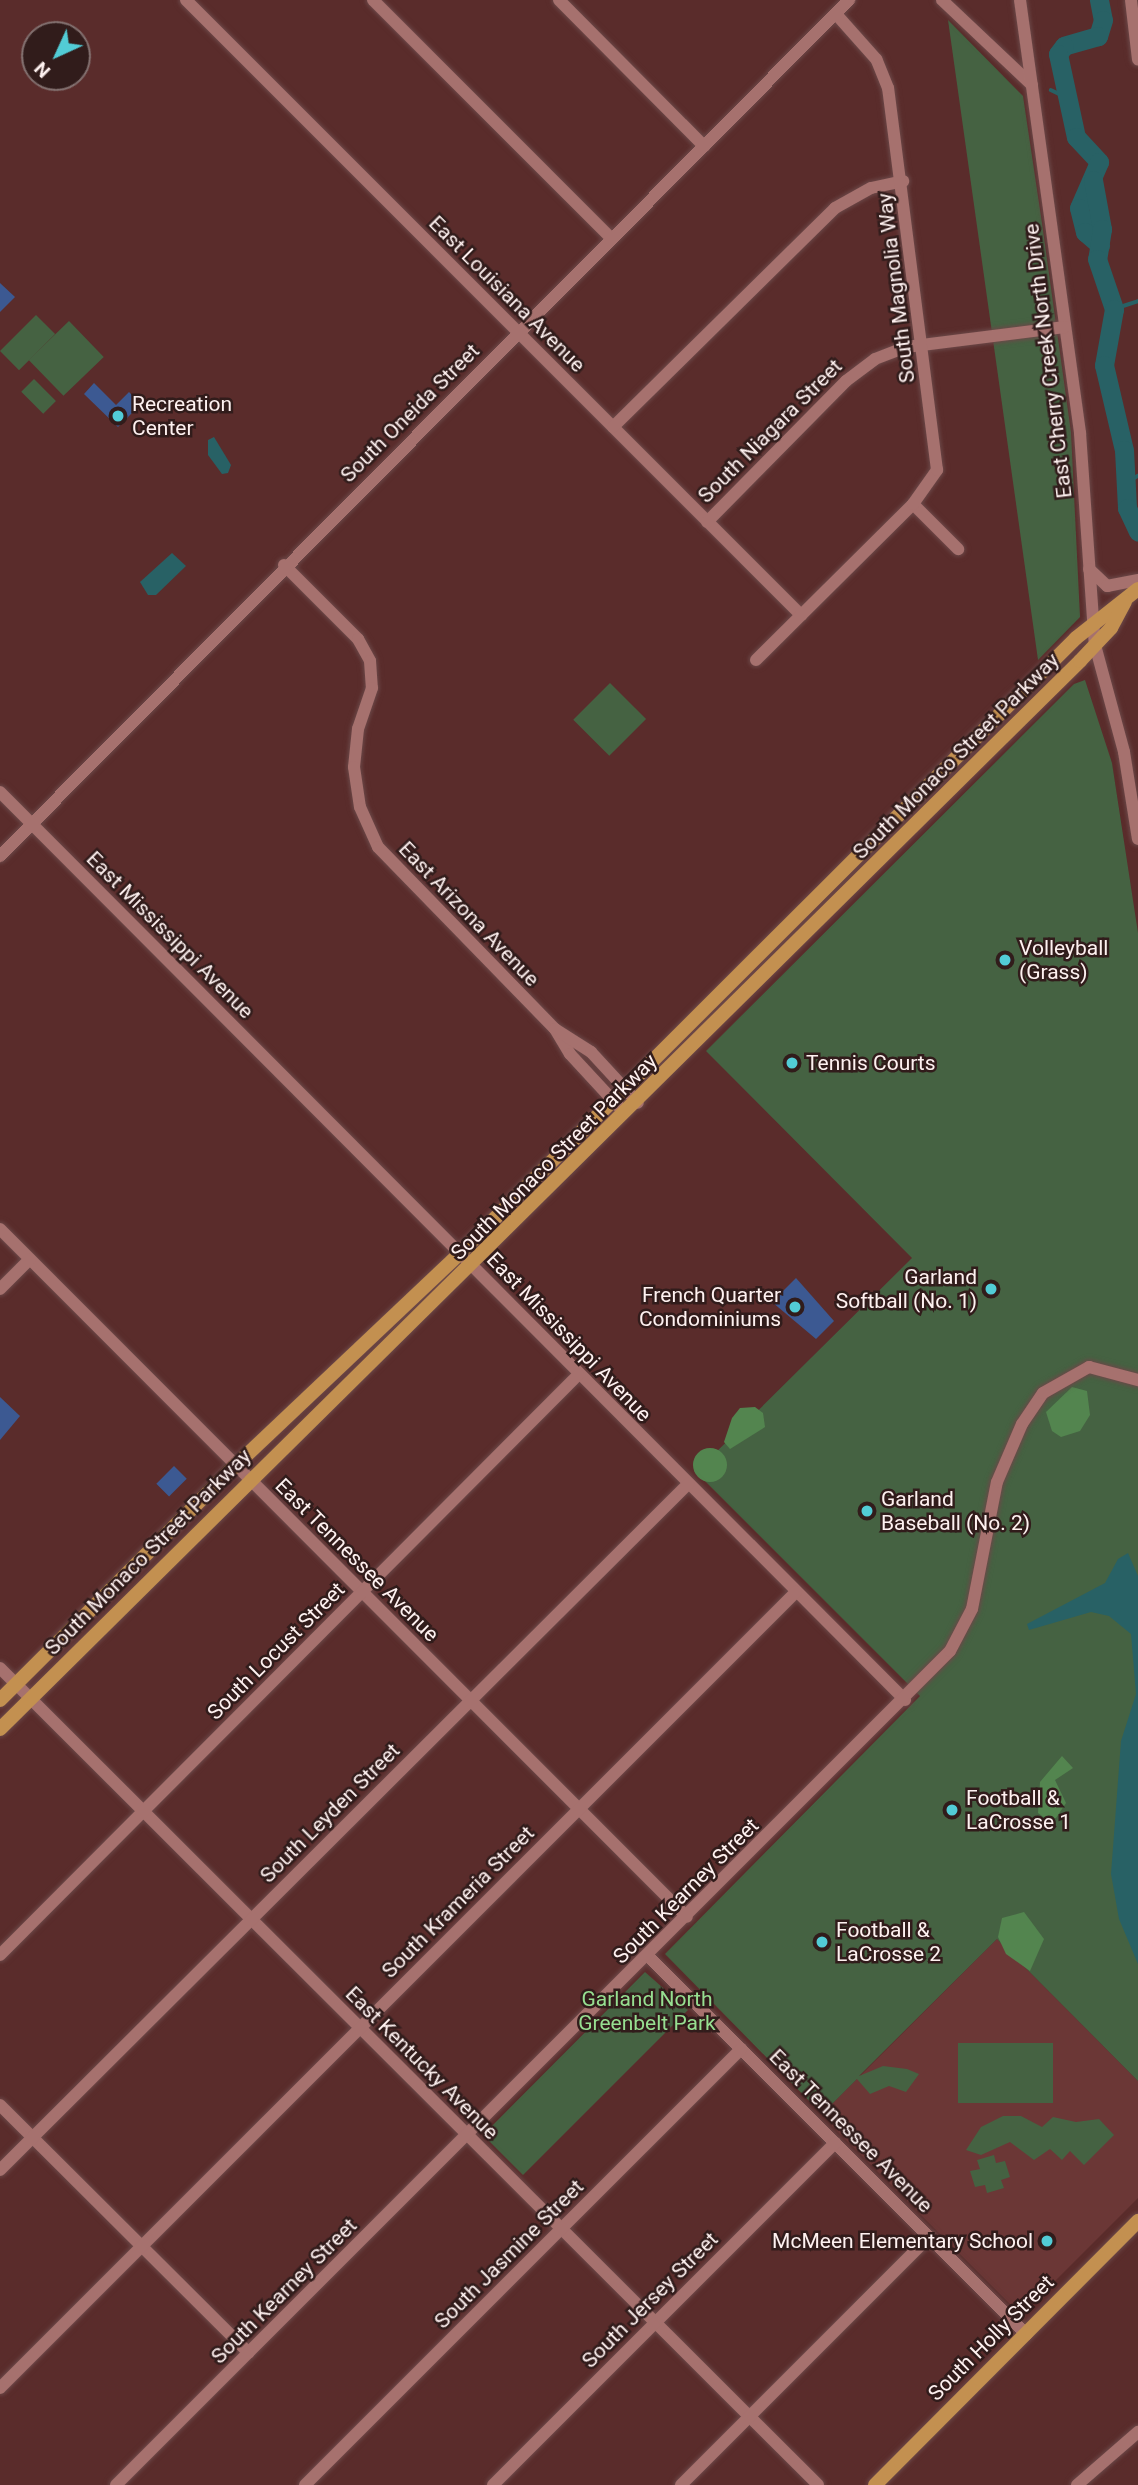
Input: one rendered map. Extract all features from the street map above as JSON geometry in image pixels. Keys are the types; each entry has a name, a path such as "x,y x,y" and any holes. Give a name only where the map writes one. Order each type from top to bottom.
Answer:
{"main road":[{"name":"South Monaco Street Parkway","path":"0,1729 250,1479 474,1267 1096,645 1125,602 1138,589"},
{"name":"South Monaco Street Parkway","path":"0,1700 236,1465 460,1253 1093,621 1125,602"},
{"name":"South Holly Street","path":"875,2485 1138,2221"}],"street":[{"name":"East Louisiana Avenue","path":"186,0 801,615"},
{"path":"373,0 610,237"},
{"path":"559,0 704,146"},
{"name":"South Oneida Street","path":"0,856 284,565 849,0"},
{"path":"942,0 1032,85"},
{"name":"East Cherry Creek North Drive","path":"1020,0 1081,445 1087,565 1096,645 1124,752 1138,839"},
{"path":"1131,0 1138,60"},
{"name":"South Magnolia Way","path":"756,660 913,504 937,470 903,181 883,72 836,14"},
{"path":"613,427 835,208 871,188 903,181"},
{"name":"South Niagara Street","path":"707,522 859,369 882,355 921,345 1065,327"},
{"path":"913,504 958,549"},
{"name":"East Arizona Avenue","path":"284,565 358,639 369,659 372,686 358,729 354,766 360,807 378,847 555,1029 574,1060 626,1115"},
{"path":"1087,565 1102,584 1121,586 1138,580"},
{"name":"East Mississippi Avenue","path":"0,792 905,1700"},
{"name":"East Arizona Avenue","path":"555,1029 576,1039 626,1087 638,1103"},
{"name":"East Tennessee Avenue","path":"0,1229 687,1917"},
{"path":"0,1289 30,1259"},
{"name":"South Kearney Street","path":"116,2485 905,1700 965,1626 993,1493 1035,1404 1057,1382 1083,1368 1108,1368 1138,1380"},
{"name":"South Locust Street","path":"0,1955 579,1375"},
{"name":"South Leyden Street","path":"0,2170 688,1484"},
{"name":"South Krameria Street","path":"0,2388 796,1592"},
{"name":"East Kentucky Avenue","path":"0,1668 818,2485"},
{"name":"East Tennessee Avenue","path":"648,1956 1026,2334"},
{"name":"South Jasmine Street","path":"305,2485 741,2049"},
{"path":"0,2105 249,2353"},
{"name":"South Jersey Street","path":"493,2485 835,2143"},
{"path":"681,2485 929,2237"},
{"path":"1077,2485 1138,2432"}],"shaded area":[{"path":"997,1939 1138,2081 1138,2198 1021,2315 821,2115"}],"green space":[{"path":"948,20 1023,96 1042,223 1071,432 1080,617 1038,660"},
{"path":"36,315 55,334 19,370 0,351"},
{"path":"69,321 104,357 63,396 29,360"},
{"path":"34,379 56,401 43,414 21,392"},
{"path":"1085,680 1112,763 1138,933 1138,2081 997,1939 859,2076 883,2066 907,2069 919,2074 906,2092 889,2086 870,2094 857,2079 822,2114 665,1954 920,1696 696,1472 912,1258 706,1051 1074,684"},
{"path":"610,683 646,719 609,756 573,720"},
{"path":"1072,1387 1087,1391 1090,1415 1080,1431 1061,1437 1052,1431 1046,1412"},
{"path":"755,1407 763,1413 765,1427 730,1449 724,1442 732,1418 740,1408"},
{"path":"710,1448 722,1453 727,1465 722,1477 710,1482 698,1477 693,1465 698,1453"},
{"path":"1062,1756 1073,1768 1055,1780 1066,1803 1056,1818 1046,1819 1038,1813 1040,1782"},
{"path":"1024,1912 1044,1939 1030,1971 1006,1954 998,1937 1002,1918"},
{"name":"Garland North Greenbelt Park","path":"645,1972 688,2010 523,2175 487,2139 487,2131"},
{"path":"958,2043 1053,2043 1053,2103 958,2103"},
{"path":"1003,2116 1021,2116 1042,2127 1053,2117 1076,2122 1099,2119 1114,2135 1084,2165 1070,2151 1062,2160 1050,2149 1034,2160 1010,2142 981,2155 966,2150 981,2127"},
{"path":"994,2155 996,2163 1005,2161 1010,2177 1001,2180 1004,2188 987,2193 985,2185 975,2187 970,2171 980,2169 977,2160"}],"water":[{"path":"214,437 231,465 228,473 222,474 208,455 208,440"},
{"path":"172,553 186,566 156,595 148,595 140,582"},
{"path":"1128,1553 1138,1576 1138,1964 1119,1919 1111,1874 1121,1741 1136,1694 1131,1634 1109,1616 1091,1612 1029,1630 1027,1624 1105,1583 1118,1559"}],"building":[{"path":"0,283 15,297 0,312"},
{"name":"Recreation Center","path":"94,383 116,405 129,392 141,404 118,427 84,394"},
{"name":"French Quarter Condominiums","path":"796,1278 834,1321 816,1339 772,1302"},
{"path":"0,1397 20,1416 0,1440"},
{"path":"174,1466 187,1479 169,1496 156,1484"}],"waterway":[{"path":"1099,0 1103,20 1098,36 1064,46 1058,54 1076,137 1099,162 1079,208 1085,232 1100,245"},
{"path":"1051,90 1064,96"},
{"path":"1093,180 1102,229 1097,259 1114,309 1104,365 1124,450 1127,508 1138,532"},
{"path":"1114,309 1138,301"},
{"path":"1125,484 1138,476"}],"place":[{"name":"Recreation Center","path":"118,416"},
{"name":"Volleyball (Grass)","path":"1005,960"},
{"name":"Tennis Courts","path":"792,1063"},
{"name":"Garland Softball (No. 1)","path":"991,1289"},
{"name":"French Quarter Condominiums","path":"795,1307"},
{"name":"Garland Baseball (No. 2)","path":"867,1511"},
{"name":"Football & LaCrosse 1","path":"952,1810"},
{"name":"Football & LaCrosse 2","path":"822,1942"},
{"name":"McMeen Elementary School","path":"1047,2241"}]}
